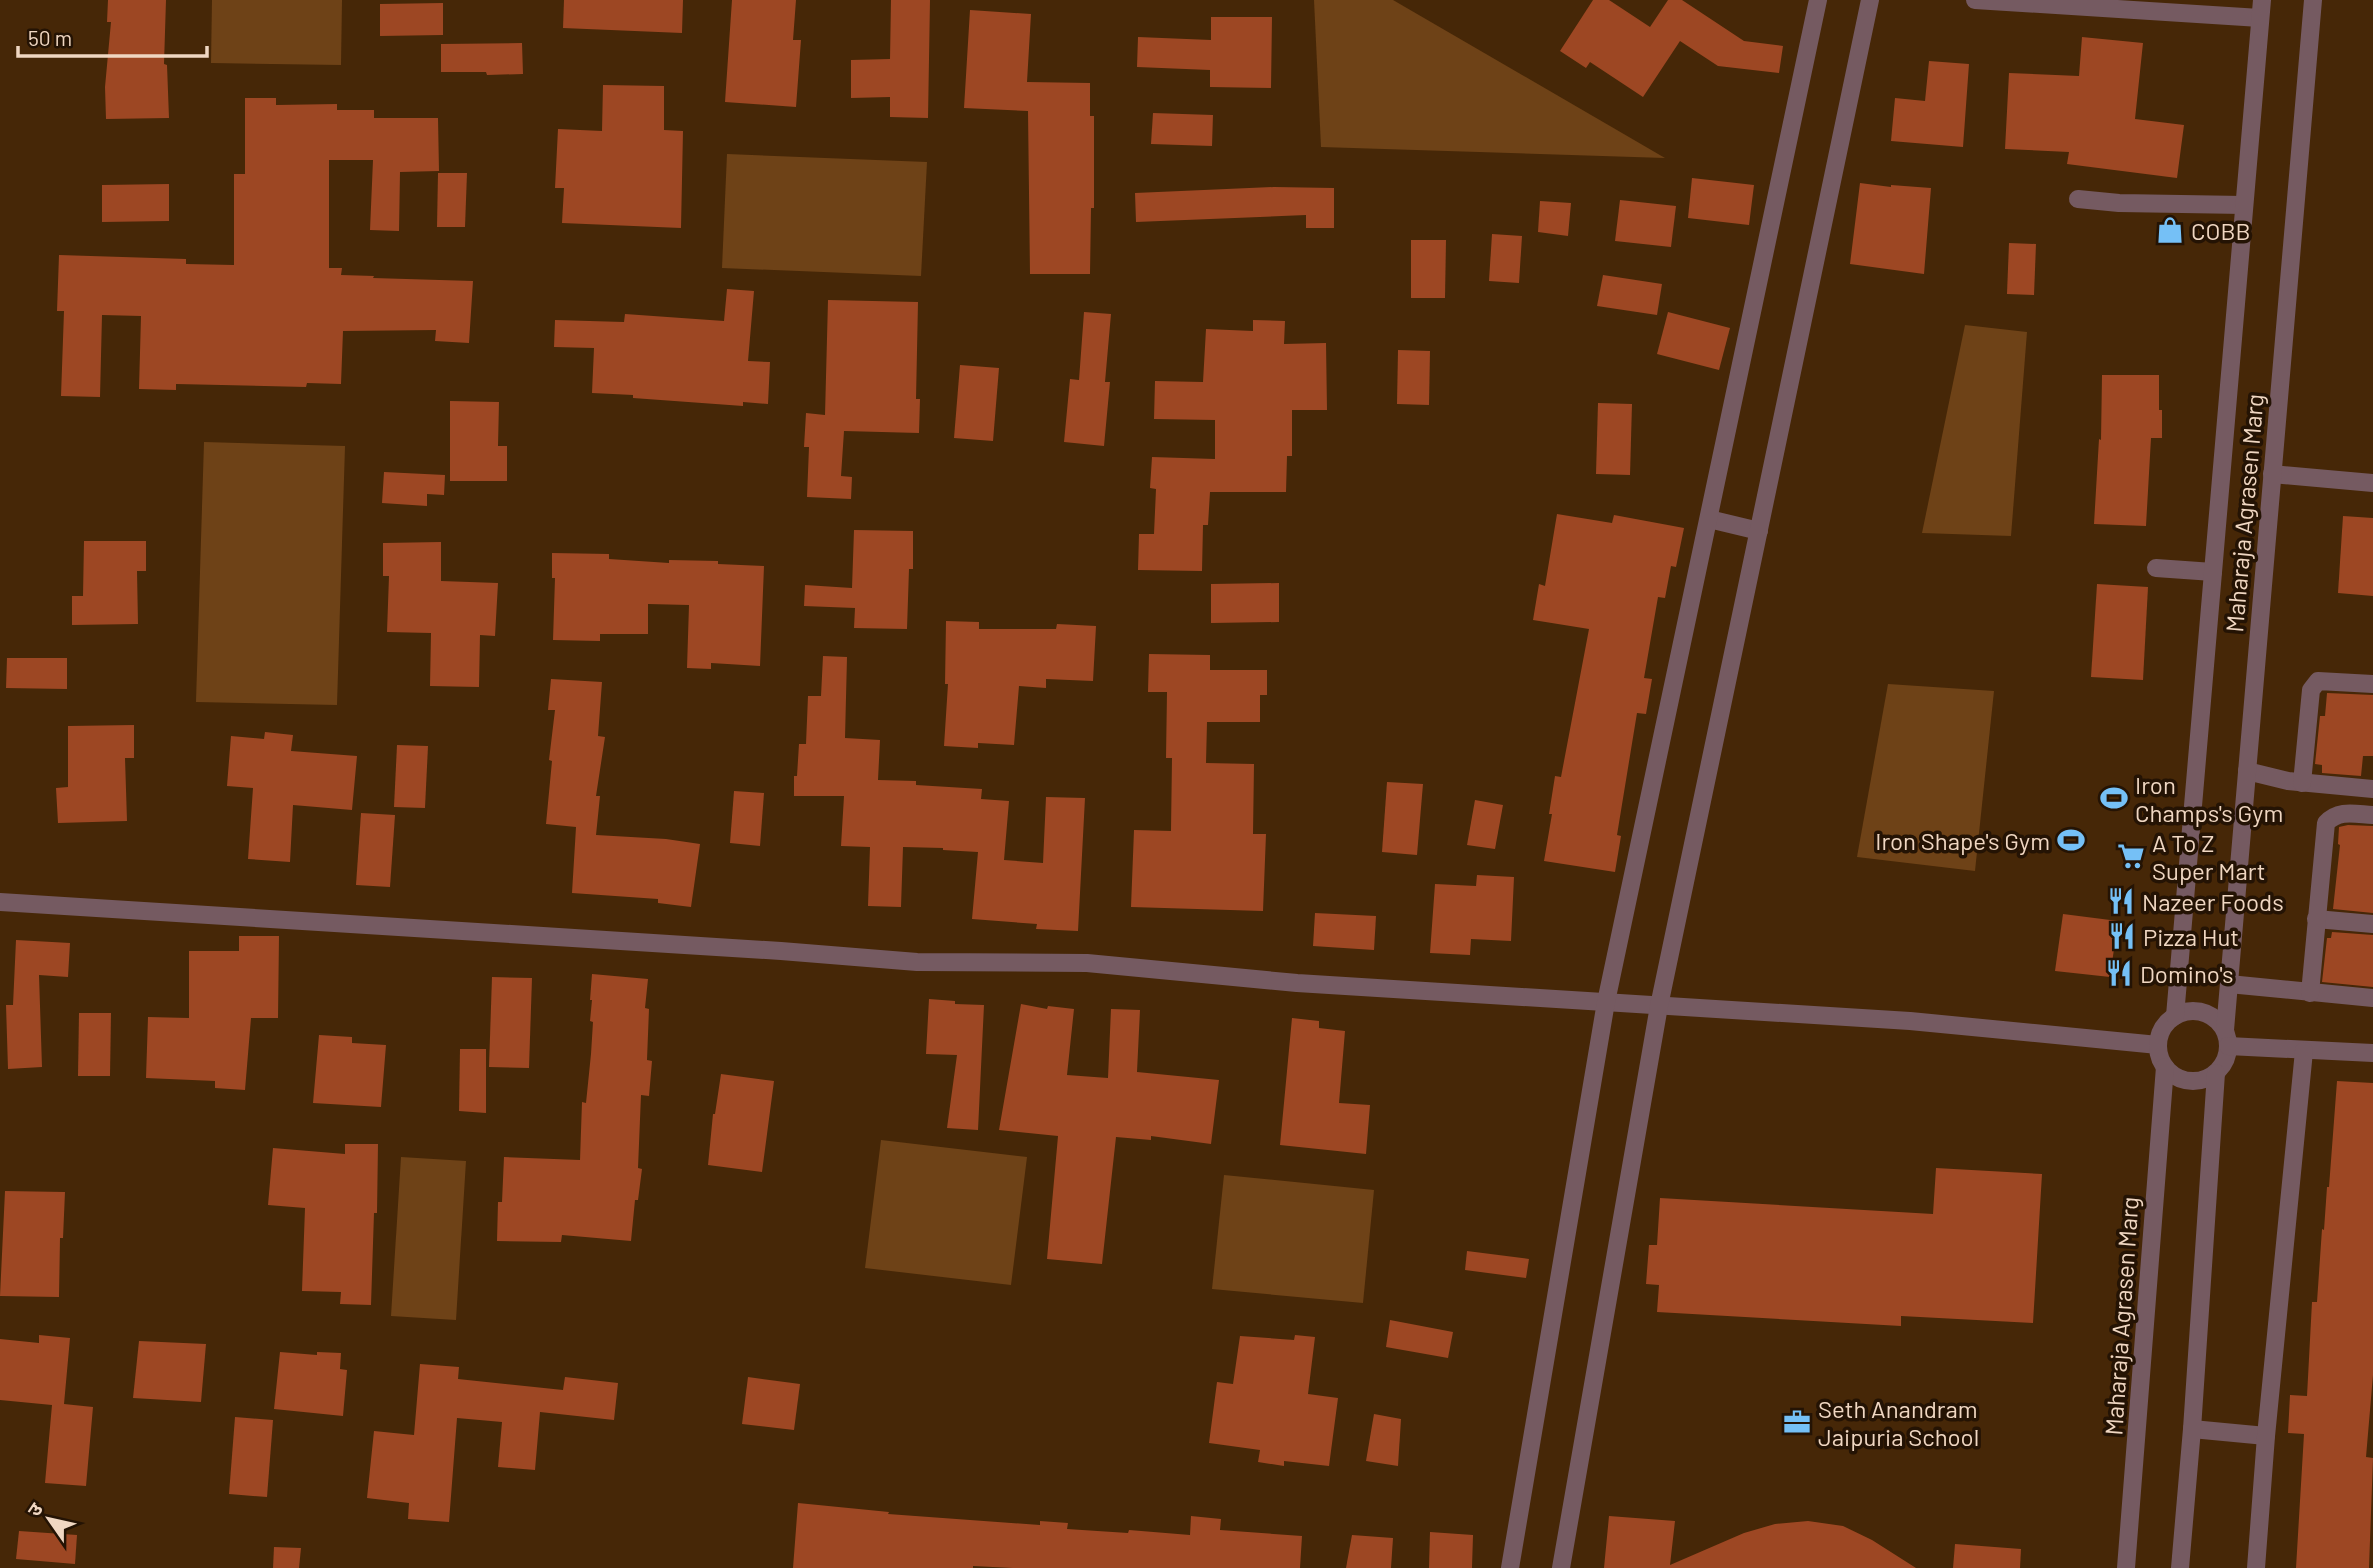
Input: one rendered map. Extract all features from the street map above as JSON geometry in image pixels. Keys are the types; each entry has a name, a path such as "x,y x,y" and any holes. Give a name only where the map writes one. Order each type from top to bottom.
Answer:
{"street":[{"path":"1510,1568 1606,1002 1818,0"},
{"path":"1561,1568 1659,1006 1870,0"},
{"path":"1975,0 2261,9"},
{"name":"Maharaja Agrasen Marg","path":"2180,1568 2216,1073 2224,1064 2313,0"},
{"name":"Maharaja Agrasen Marg","path":"2126,1568 2165,1067 2158,1045 2166,1024 2175,1016 2261,9"},
{"path":"2078,199 2119,203 2244,205"},
{"path":"2272,474 2373,483"},
{"path":"1709,519 1759,531"},
{"path":"2156,568 2213,572"},
{"path":"2302,783 2311,690 2318,681 2373,684"},
{"path":"2247,771 2302,783 2373,789"},
{"path":"2310,993 2326,823 2334,815 2343,813 2373,815"},
{"path":"0,902 755,949 876,960 1087,963 1297,983 1910,1021 2158,1045"},
{"path":"2316,919 2373,924"},
{"path":"2229,984 2373,998"},
{"path":"2175,1016 2197,1011 2218,1021 2226,1038 2304,1051 2373,1053"},
{"path":"2256,1568 2266,1436 2304,1051"},
{"path":"2165,1067 2184,1080 2207,1079 2216,1073"},
{"path":"2192,1429 2266,1436"}],"shaded area":[{"path":"212,0 342,0 341,65 211,63"},
{"path":"1314,0 1393,0 1665,158 1321,147"},
{"path":"727,154 927,162 921,276 722,268"},
{"path":"1965,325 2027,332 2011,536 1922,533"},
{"path":"204,442 345,446 337,705 196,702"},
{"path":"1888,684 1994,691 1975,871 1857,857"},
{"path":"881,1140 1027,1157 1011,1285 865,1268"},
{"path":"401,1157 466,1161 456,1320 391,1316"},
{"path":"1224,1175 1374,1190 1363,1303 1212,1289"}],"building":[{"path":"108,0 166,0 164,64 167,65 169,118 106,119 105,87 111,22 107,22"},
{"path":"564,0 683,0 682,33 563,28"},
{"path":"732,0 796,0 793,40 801,40 796,107 725,102"},
{"path":"891,0 930,0 928,118 890,117 890,97 851,98 851,60 890,59"},
{"path":"1593,0 1609,0 1650,27 1668,0 1682,0 1744,41 1783,46 1779,73 1718,66 1680,41 1643,97 1590,62 1586,68 1560,51"},
{"path":"443,3 443,35 380,36 380,4"},
{"path":"970,10 1031,14 1027,82 1090,83 1090,116 1094,116 1094,208 1091,208 1090,274 1030,274 1028,111 964,108"},
{"path":"1211,17 1272,17 1271,88 1210,87 1210,70 1137,67 1138,37 1211,40"},
{"path":"2082,37 2143,43 2135,119 2184,125 2177,178 2067,164 2069,152 2005,149 2009,73 2079,76"},
{"path":"522,43 523,74 441,72 441,44"},
{"path":"1929,61 1969,64 1963,147 1891,141 1895,98 1925,101"},
{"path":"603,85 664,86 664,130 683,131 681,228 562,223 564,188 555,188 558,129 602,131"},
{"path":"245,98 276,98 276,105 337,104 337,110 374,110 374,118 438,118 439,171 400,172 399,231 370,230 373,160 329,160 329,268 342,268 341,275 374,276 373,278 473,281 469,343 435,341 436,330 343,331 341,384 307,383 306,387 176,384 176,390 139,389 141,316 102,315 100,397 61,396 64,311 57,311 59,255 186,259 186,264 234,265 234,174 245,174"},
{"path":"1153,113 1213,115 1212,146 1151,144"},
{"path":"438,173 467,173 465,227 437,227"},
{"path":"1692,178 1754,185 1749,225 1688,218"},
{"path":"1860,183 1931,188 1924,274 1850,264"},
{"path":"169,184 169,221 102,222 102,185"},
{"path":"1274,187 1334,188 1334,228 1306,228 1306,215 1136,222 1135,193"},
{"path":"1620,200 1676,206 1671,247 1615,241"},
{"path":"1540,201 1571,203 1568,236 1538,232"},
{"path":"1492,234 1522,236 1519,283 1489,281"},
{"path":"1411,240 1446,240 1445,298 1411,298"},
{"path":"2009,243 2036,244 2034,295 2007,294"},
{"path":"1603,275 1662,284 1657,315 1597,306"},
{"path":"727,289 754,291 748,361 770,362 768,404 743,402 743,406 592,393 594,348 554,347 555,320 624,322 625,314 724,321"},
{"path":"828,300 918,302 916,399 920,399 919,433 844,431 841,476 852,477 851,499 807,497 809,447 804,447 806,413 825,415"},
{"path":"1084,312 1111,314 1105,382 1110,382 1104,446 1064,442 1070,379 1079,380"},
{"path":"1668,312 1730,328 1719,370 1657,354"},
{"path":"1253,320 1285,321 1284,344 1326,343 1327,410 1292,410 1292,456 1287,456 1286,492 1210,492 1208,525 1203,525 1202,571 1138,570 1139,534 1154,534 1156,489 1150,488 1152,457 1215,459 1215,420 1154,419 1155,381 1203,382 1206,329 1253,331"},
{"path":"1398,350 1430,351 1429,405 1397,404"},
{"path":"960,365 999,368 993,441 954,438"},
{"path":"2102,375 2159,375 2162,438 2151,438 2146,526 2094,524 2099,439 2101,440"},
{"path":"450,401 499,402 498,446 507,446 507,481 450,481"},
{"path":"1598,403 1632,404 1630,475 1596,474"},
{"path":"384,472 445,475 444,495 427,494 427,506 382,503"},
{"path":"1557,514 1612,523 1614,515 1684,528 1676,567 1671,566 1665,598 1658,597 1644,678 1652,679 1646,714 1637,713 1617,835 1621,836 1615,872 1544,861 1555,776 1561,777 1589,629 1533,620 1539,584 1545,586"},
{"path":"2343,516 2373,518 2373,596 2338,593"},
{"path":"854,530 913,531 913,569 909,569 907,629 854,628 855,608 804,606 805,585 852,588"},
{"path":"84,541 146,541 146,571 137,571 138,624 72,625 72,596 83,596"},
{"path":"441,542 441,581 498,583 495,636 480,635 479,687 430,686 431,633 387,632 389,576 383,576 383,543"},
{"path":"552,553 609,554 609,559 669,563 669,560 718,561 718,564 764,566 760,666 711,663 711,669 687,668 689,605 648,604 648,634 600,634 600,641 553,640 555,578 552,578"},
{"path":"1279,583 1279,622 1211,623 1211,584"},
{"path":"2097,584 2148,587 2143,680 2091,677"},
{"path":"946,621 979,622 979,629 1056,629 1057,624 1096,626 1093,681 1046,679 1046,688 1019,686 1014,745 978,743 978,748 944,746 948,684 945,684"},
{"path":"1149,654 1210,655 1210,670 1267,670 1267,695 1260,695 1260,722 1207,722 1206,763 1254,764 1253,834 1266,834 1263,911 1131,907 1134,830 1171,831 1172,758 1166,758 1167,692 1148,692"},
{"path":"823,656 847,657 845,738 880,740 878,780 916,781 916,785 982,789 981,799 1009,801 1004,860 1043,863 1046,797 1085,798 1078,931 1036,929 1037,924 972,919 978,852 903,847 901,907 868,906 870,847 841,846 844,796 794,796 799,744 806,744 808,696 821,696"},
{"path":"7,658 67,658 67,689 6,688"},
{"path":"551,679 602,682 598,736 605,737 596,796 600,796 596,835 700,844 691,907 658,903 658,899 572,893 576,827 546,824 555,710 548,710"},
{"path":"2327,693 2373,695 2373,756 2363,756 2361,776 2322,773 2322,765 2315,764 2320,716 2325,716"},
{"path":"134,725 134,758 125,758 127,821 58,823 56,788 68,787 68,726"},
{"path":"265,732 293,735 291,751 357,756 352,810 293,805 290,862 248,859 253,788 227,786 231,736 264,739"},
{"path":"397,745 428,746 425,808 394,807"},
{"path":"1387,782 1423,784 1417,855 1382,852"},
{"path":"734,791 764,793 760,846 730,843"},
{"path":"1475,800 1503,805 1495,849 1467,845"},
{"path":"361,813 395,815 390,887 356,885"},
{"path":"2373,826 2373,913 2333,909 2340,845 2339,827"},
{"path":"1477,875 1514,877 1511,941 1471,939 1470,955 1430,953 1435,884 1476,886"},
{"path":"1315,913 1376,916 1374,950 1313,946"},
{"path":"2063,914 2118,921 2110,977 2055,971"},
{"path":"2332,932 2373,935 2373,987 2322,982 2327,938 2331,938"},
{"path":"239,936 279,936 278,1018 251,1018 245,1090 215,1088 215,1081 146,1078 148,1017 189,1018 189,951 239,951"},
{"path":"16,940 70,943 68,977 39,975 42,1067 8,1069 6,1005 13,1005"},
{"path":"592,974 648,979 645,1008 649,1009 647,1060 652,1061 649,1096 641,1095 638,1168 642,1169 638,1200 635,1200 631,1241 562,1235 561,1242 497,1241 498,1202 502,1202 504,1157 580,1160 582,1102 586,1103 591,1054"},
{"path":"492,977 532,978 529,1068 489,1067"},
{"path":"929,999 955,1001 955,1004 984,1005 978,1130 947,1128 957,1055 926,1054"},
{"path":"1021,1004 1047,1009 1048,1006 1074,1009 1067,1075 1108,1078 1111,1009 1140,1010 1137,1072 1219,1080 1211,1144 1151,1136 1151,1140 1116,1137 1102,1264 1047,1259 1058,1136 999,1130"},
{"path":"79,1013 111,1013 110,1076 78,1076"},
{"path":"1292,1018 1319,1021 1319,1028 1345,1031 1339,1103 1370,1105 1366,1154 1280,1145"},
{"path":"319,1035 352,1037 352,1043 386,1045 381,1107 313,1103"},
{"path":"460,1049 486,1049 486,1113 459,1111"},
{"path":"721,1074 774,1081 762,1172 708,1165 713,1114"},
{"path":"2337,1081 2373,1083 2373,1375 2366,1457 2373,1458 2369,1568 2296,1568 2304,1434 2288,1433 2290,1395 2307,1396 2312,1302 2317,1302"},
{"path":"345,1144 378,1144 371,1305 340,1304 341,1292 302,1291 305,1208 268,1205 273,1148 345,1154"},
{"path":"1936,1168 2042,1174 2033,1323 1901,1316 1901,1326 1657,1312 1659,1285 1646,1284 1649,1245 1657,1245 1660,1198 1933,1214"},
{"path":"5,1191 65,1192 63,1238 60,1238 59,1297 0,1296"},
{"path":"1467,1251 1529,1259 1526,1278 1465,1270"},
{"path":"1390,1320 1453,1332 1448,1358 1386,1347"},
{"path":"39,1335 70,1338 64,1404 93,1407 86,1486 45,1483 52,1405 0,1400 0,1339 39,1343"},
{"path":"1295,1335 1315,1337 1308,1394 1338,1398 1329,1466 1284,1461 1284,1466 1258,1462 1260,1450 1209,1443 1217,1382 1233,1384 1240,1336 1294,1340"},
{"path":"139,1341 206,1344 201,1402 133,1398"},
{"path":"280,1352 317,1355 317,1352 341,1353 340,1369 347,1370 343,1416 274,1409"},
{"path":"420,1364 459,1367 458,1379 563,1390 565,1377 618,1383 614,1420 540,1412 535,1470 498,1467 502,1422 457,1418 449,1522 408,1519 409,1503 367,1498 374,1431 414,1435"},
{"path":"748,1377 800,1384 794,1430 742,1424"},
{"path":"1374,1414 1401,1419 1398,1466 1366,1461"},
{"path":"235,1417 273,1420 267,1497 229,1494"},
{"path":"798,1503 889,1512 888,1514 1040,1525 1040,1521 1068,1523 1067,1529 1128,1533 1129,1530 1190,1535 1191,1516 1221,1519 1220,1530 1302,1536 1300,1568 793,1568"},
{"path":"1609,1516 1675,1521 1670,1565 1744,1533 1775,1524 1808,1521 1843,1526 1872,1540 1916,1568 1604,1568"},
{"path":"19,1531 77,1535 75,1564 16,1559"},
{"path":"1430,1532 1473,1535 1472,1568 1429,1568"},
{"path":"1352,1535 1393,1538 1391,1568 1346,1568"},
{"path":"1955,1544 2021,1549 2020,1568 1953,1568"},
{"path":"274,1547 301,1548 299,1568 273,1568"}],"place":[{"name":"COBB","path":"2170,230"},
{"name":"Iron Champs's Gym","path":"2114,798"},
{"name":"Iron Shape's Gym","path":"2071,840"},
{"name":"A To Z Super Mart","path":"2131,856"},
{"name":"Nazeer Foods","path":"2121,901"},
{"name":"Pizza Hut","path":"2122,936"},
{"name":"Domino's","path":"2119,973"},
{"name":"Seth Anandram Jaipuria School","path":"1797,1422"}]}
